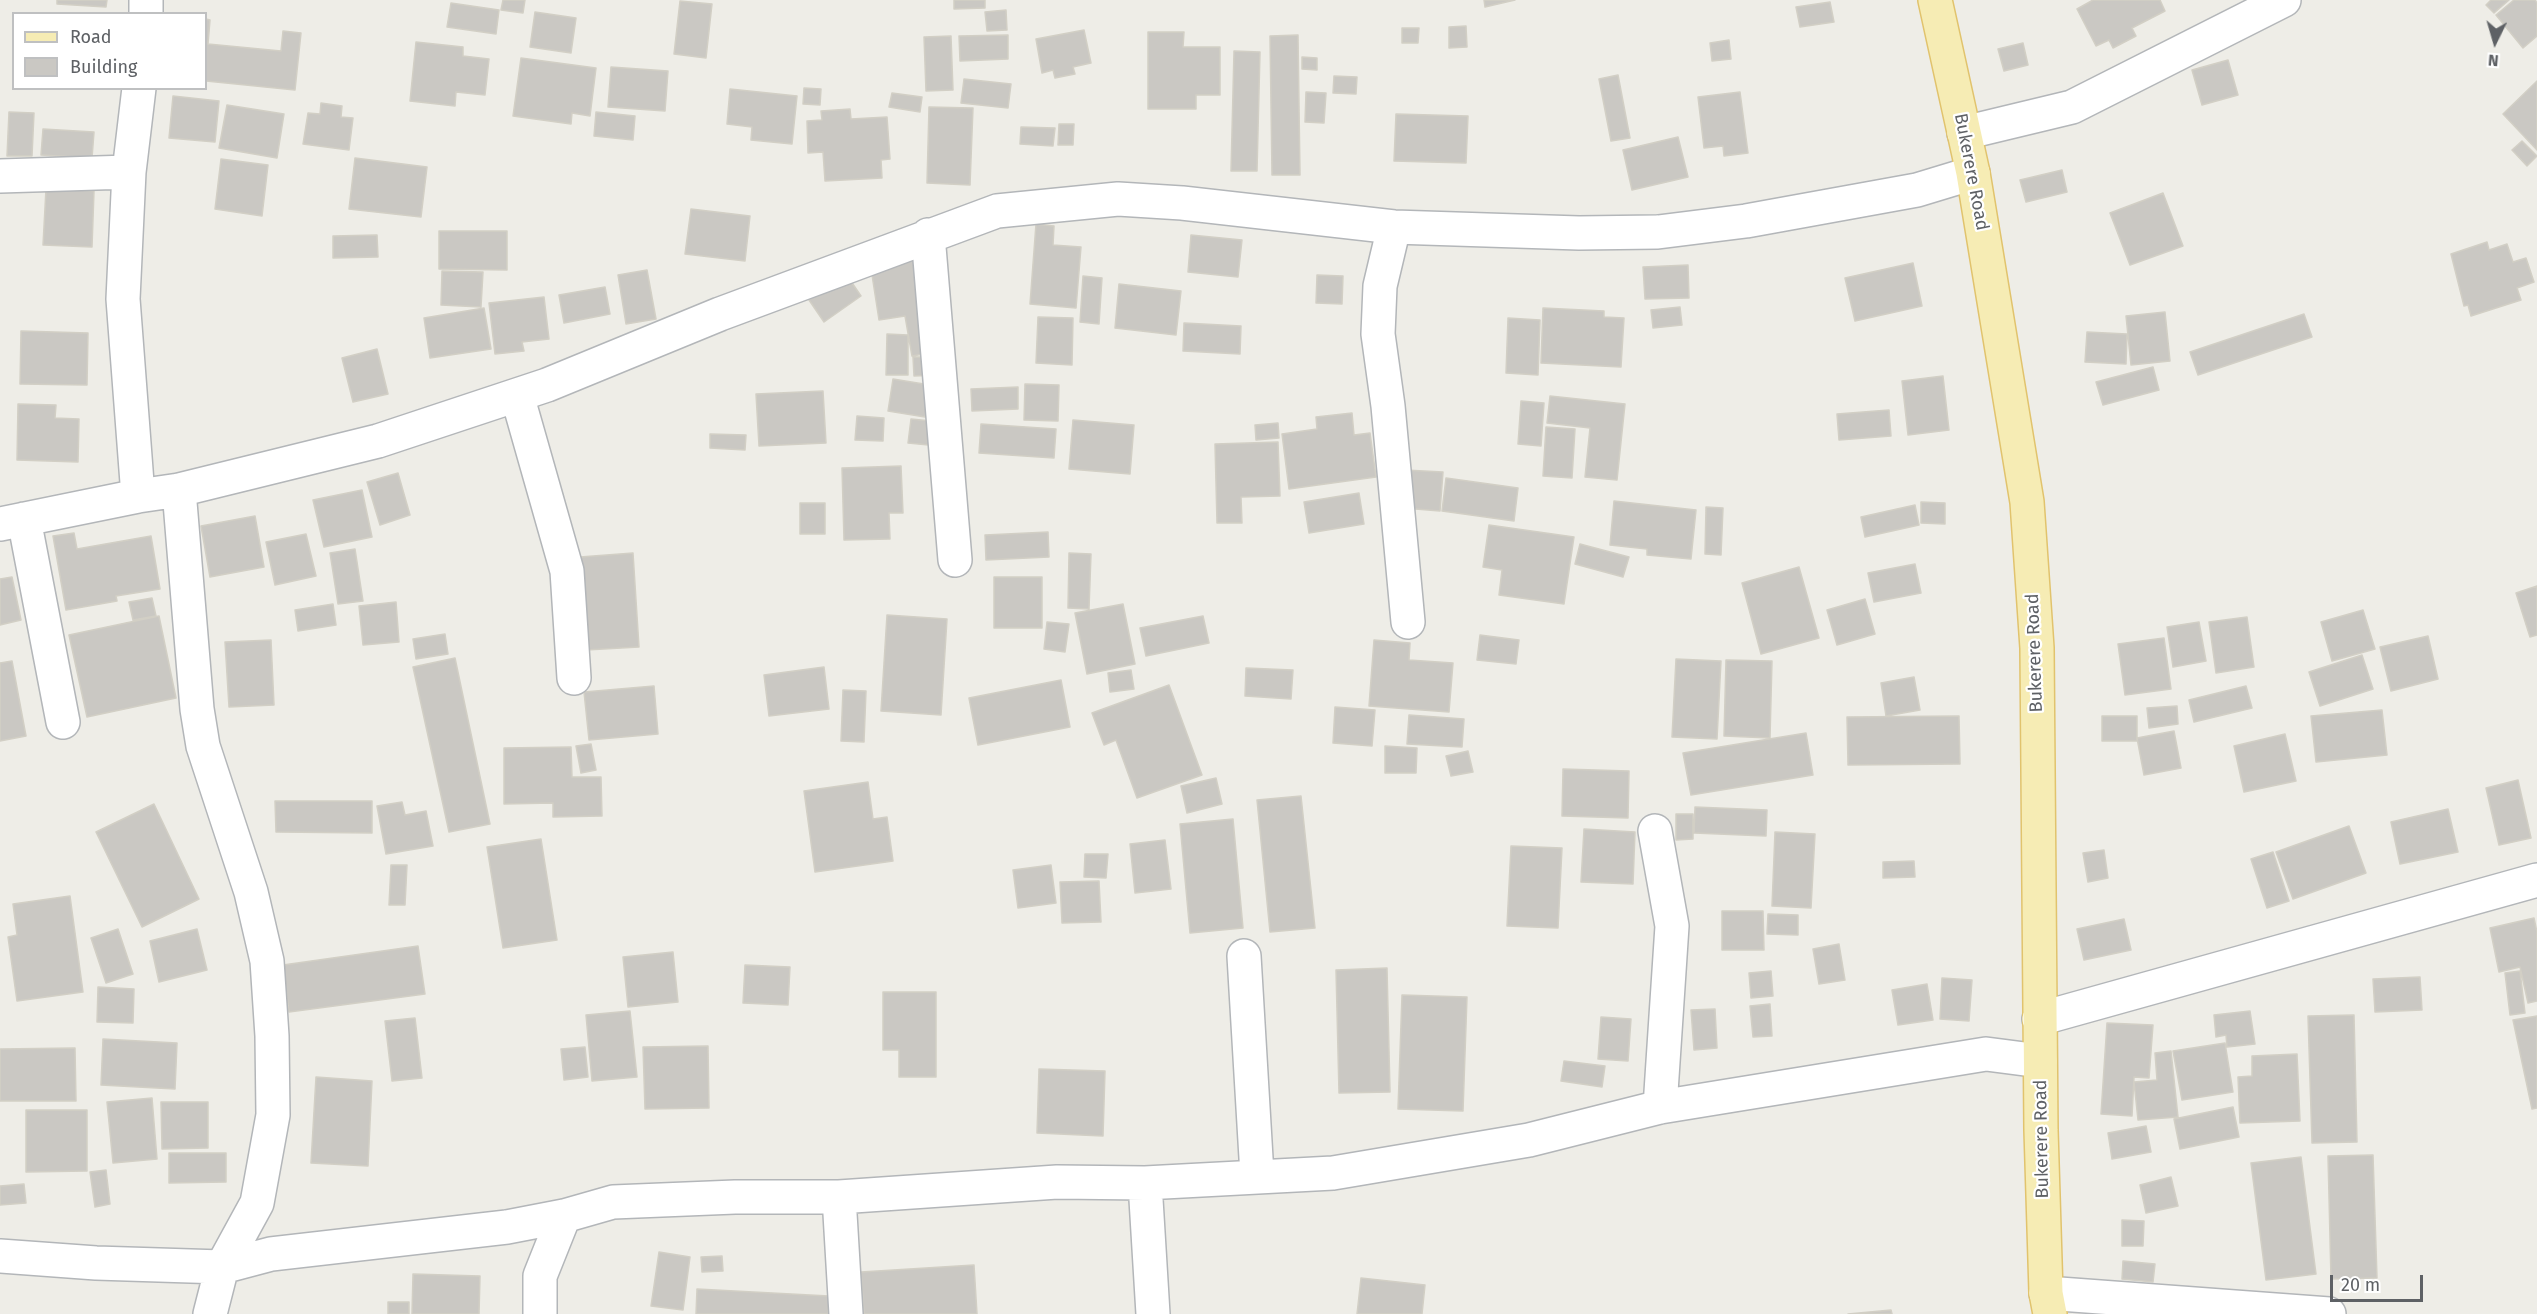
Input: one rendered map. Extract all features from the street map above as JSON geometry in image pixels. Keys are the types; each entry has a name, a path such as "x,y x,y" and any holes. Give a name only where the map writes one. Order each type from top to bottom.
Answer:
{"main road":[{"name":"Bukerere Road","path":"1935,0 1973,173 2027,502 2037,648 2039,1019 2048,1303"}],"street":[{"path":"1964,133 2072,107 2284,0"},
{"path":"138,496 123,299 129,172 139,90"},
{"path":"0,176 129,172"},
{"path":"63,722 12,522 178,490 378,441 517,395 928,235 997,211 1118,199 1182,203 1394,227 1579,233 1658,232 1746,221 1917,190 1973,173"},
{"path":"1394,227 1380,286 1378,334 1388,406 1408,622"},
{"path":"928,235 955,561"},
{"path":"517,395 567,571 574,678"},
{"path":"178,490 197,709 204,746 228,814 267,961 272,1036 273,1115 257,1203 222,1267 210,1314"},
{"path":"1655,831 1672,926 1660,1107"},
{"path":"2039,1019 2537,880"},
{"path":"1244,956 1257,1176"},
{"path":"0,1256 96,1263 222,1267 271,1254 507,1227 564,1216 613,1202 735,1197 839,1197 1057,1182 1145,1183 1332,1173 1529,1140 1660,1107 1986,1054 2040,1060"},
{"path":"1145,1183 1153,1314"},
{"path":"839,1197 846,1314"},
{"path":"540,1314 540,1275 564,1216"},
{"path":"2048,1303 2329,1314"}],"building":[{"path":"57,0 107,0 106,7 57,4"},
{"path":"503,0 525,0 523,13 501,10"},
{"path":"954,0 985,0 985,8 954,9"},
{"path":"1484,0 1515,0 1485,7"},
{"path":"2093,0 2160,0 2165,11 2132,28 2136,36 2113,48 2109,40 2096,46 2077,9"},
{"path":"2491,0 2509,0 2494,13 2486,5"},
{"path":"2514,0 2535,0 2537,3 2537,36 2523,48 2496,15"},
{"path":"680,1 712,4 706,58 674,54"},
{"path":"1830,2 1834,22 1800,27 1796,7"},
{"path":"451,3 499,10 496,34 447,27"},
{"path":"1006,10 1007,30 987,31 985,12"},
{"path":"535,12 576,18 571,53 530,47"},
{"path":"207,19 210,20 208,44 281,51 283,31 301,33 295,90 207,81"},
{"path":"1466,26 1467,47 1449,48 1449,27"},
{"path":"1402,28 1419,28 1418,43 1402,43"},
{"path":"1084,30 1091,63 1073,67 1075,74 1055,78 1053,70 1042,73 1036,39"},
{"path":"1148,32 1184,32 1183,47 1220,47 1220,95 1196,95 1196,109 1148,109"},
{"path":"1008,35 1008,59 960,61 959,36"},
{"path":"1298,35 1300,175 1272,175 1270,36"},
{"path":"951,36 953,90 926,91 924,37"},
{"path":"1729,40 1731,59 1712,61 1710,43"},
{"path":"416,42 463,47 463,56 489,59 485,95 456,92 455,106 410,101"},
{"path":"2023,43 2028,65 2004,71 1998,49"},
{"path":"1234,51 1260,52 1257,171 1231,171"},
{"path":"1302,57 1317,58 1317,70 1302,69"},
{"path":"521,58 596,68 590,116 572,113 571,124 513,116"},
{"path":"2228,60 2238,95 2202,105 2192,70"},
{"path":"611,67 668,71 665,111 608,107"},
{"path":"1618,75 1630,138 1611,141 1599,79"},
{"path":"1334,76 1357,77 1356,94 1333,93"},
{"path":"964,79 1011,84 1008,108 961,103"},
{"path":"2537,81 2537,150 2503,114"},
{"path":"804,88 821,89 820,105 803,104"},
{"path":"730,89 797,96 792,144 751,140 752,127 727,124"},
{"path":"1306,92 1326,93 1324,123 1305,122"},
{"path":"1740,92 1748,153 1724,156 1723,146 1704,148 1698,97"},
{"path":"892,93 922,97 920,112 889,107"},
{"path":"173,96 219,101 215,142 169,138"},
{"path":"321,103 342,106 341,117 353,118 349,150 303,144 308,113 320,114"},
{"path":"227,105 284,114 277,158 219,148"},
{"path":"929,107 973,108 970,185 927,183"},
{"path":"850,109 851,119 887,117 890,159 881,160 882,178 825,181 823,152 808,153 807,121 822,120 821,111"},
{"path":"9,112 34,113 32,156 7,156"},
{"path":"596,112 635,116 633,140 594,136"},
{"path":"1396,114 1468,116 1466,163 1394,161"},
{"path":"1059,124 1074,124 1073,145 1058,145"},
{"path":"1021,127 1055,128 1053,146 1020,144"},
{"path":"43,129 94,132 92,158 41,155"},
{"path":"1678,137 1688,177 1632,190 1623,150"},
{"path":"2522,141 2537,156 2527,166 2512,150"},
{"path":"355,158 427,167 421,217 349,209"},
{"path":"221,159 268,165 262,216 215,209"},
{"path":"2062,170 2067,192 2026,202 2020,180"},
{"path":"46,189 94,191 92,247 43,245"},
{"path":"2163,193 2183,246 2130,265 2110,213"},
{"path":"691,209 750,216 745,261 685,254"},
{"path":"1036,224 1054,226 1053,245 1081,247 1076,308 1030,304"},
{"path":"439,231 507,231 507,270 439,269"},
{"path":"377,235 378,257 333,258 333,236"},
{"path":"1191,235 1242,240 1238,277 1188,272"},
{"path":"2487,242 2489,250 2507,244 2513,262 2526,258 2534,282 2517,288 2521,300 2471,316 2468,305 2464,306 2451,254"},
{"path":"915,255 930,353 912,356 905,316 879,320 870,262"},
{"path":"1913,263 1922,306 1855,321 1845,278"},
{"path":"1688,265 1689,298 1645,299 1643,267"},
{"path":"647,270 656,319 626,324 618,275"},
{"path":"442,271 483,272 481,307 441,305"},
{"path":"846,274 861,296 824,322 809,300"},
{"path":"1317,275 1343,276 1342,304 1316,303"},
{"path":"1083,276 1102,278 1099,324 1080,322"},
{"path":"1119,284 1181,291 1176,335 1115,328"},
{"path":"605,287 610,314 564,323 559,295"},
{"path":"544,297 549,339 522,342 524,351 495,354 489,303"},
{"path":"1680,307 1682,325 1653,328 1651,310"},
{"path":"484,308 491,349 430,358 424,318"},
{"path":"1543,308 1604,311 1604,317 1624,318 1621,367 1541,363"},
{"path":"2165,312 2170,361 2131,365 2126,316"},
{"path":"2304,314 2312,337 2198,375 2190,352"},
{"path":"1038,317 1073,318 1072,365 1036,363"},
{"path":"1508,318 1540,320 1538,375 1506,373"},
{"path":"1184,323 1241,326 1240,354 1183,351"},
{"path":"21,331 88,333 87,385 20,384"},
{"path":"2087,332 2127,334 2126,364 2085,362"},
{"path":"887,334 908,335 908,375 886,375"},
{"path":"377,349 388,394 353,402 342,358"},
{"path":"913,357 937,357 937,375 914,376"},
{"path":"2153,367 2159,390 2103,405 2096,382"},
{"path":"1943,376 1949,430 1908,435 1902,381"},
{"path":"893,379 930,385 925,417 888,411"},
{"path":"1025,384 1059,385 1058,421 1024,420"},
{"path":"1018,387 1018,409 972,411 971,389"},
{"path":"823,391 826,443 759,446 756,394"},
{"path":"1550,396 1625,404 1617,480 1585,477 1590,428 1547,423"},
{"path":"1521,401 1544,403 1541,446 1518,444"},
{"path":"18,404 56,405 55,418 79,419 78,462 17,460"},
{"path":"1889,410 1891,436 1839,440 1837,414"},
{"path":"1352,413 1354,435 1370,433 1376,477 1289,489 1282,434 1317,429 1316,417"},
{"path":"857,416 884,418 883,441 855,440"},
{"path":"911,419 942,422 939,446 908,443"},
{"path":"1073,420 1134,425 1130,474 1069,469"},
{"path":"1278,423 1279,438 1256,440 1255,425"},
{"path":"981,424 1056,429 1054,458 979,453"},
{"path":"1546,427 1575,429 1572,478 1543,476"},
{"path":"710,434 746,435 745,450 710,448"},
{"path":"1278,442 1280,496 1241,497 1242,523 1217,523 1215,444"},
{"path":"901,466 903,513 889,513 890,539 844,540 842,468"},
{"path":"1405,470 1443,472 1440,511 1403,508"},
{"path":"398,473 410,515 380,525 367,482"},
{"path":"1446,478 1518,488 1514,521 1442,511"},
{"path":"362,490 372,537 324,547 313,500"},
{"path":"1359,493 1364,524 1309,533 1304,502"},
{"path":"1614,501 1696,510 1691,559 1647,555 1647,549 1610,545"},
{"path":"1921,502 1945,503 1945,524 1921,523"},
{"path":"800,503 825,503 825,534 800,534"},
{"path":"1915,505 1919,525 1865,537 1861,517"},
{"path":"1706,507 1723,508 1721,555 1705,554"},
{"path":"255,516 264,567 210,577 201,526"},
{"path":"1489,525 1574,537 1564,604 1499,595 1502,570 1483,567"},
{"path":"1048,532 1049,557 986,560 985,535"},
{"path":"74,533 77,549 151,536 160,589 116,596 117,601 66,610 53,536"},
{"path":"306,534 316,576 275,585 266,542"},
{"path":"1580,544 1629,557 1623,577 1575,564"},
{"path":"355,549 363,601 338,604 330,553"},
{"path":"633,553 639,647 586,650 580,557"},
{"path":"1069,553 1091,554 1089,609 1068,608"},
{"path":"1915,564 1921,593 1874,602 1868,573"},
{"path":"1799,567 1819,638 1761,654 1742,583"},
{"path":"12,577 21,620 0,625 0,579"},
{"path":"994,577 1042,577 1042,628 994,628"},
{"path":"2537,586 2537,635 2530,637 2516,593"},
{"path":"152,598 156,616 133,620 129,602"},
{"path":"1865,599 1875,634 1837,645 1827,610"},
{"path":"396,602 399,642 363,645 359,606"},
{"path":"333,604 336,625 298,631 295,610"},
{"path":"1123,604 1135,664 1087,674 1075,613"},
{"path":"2363,610 2375,649 2332,661 2321,622"},
{"path":"887,615 947,619 941,715 881,711"},
{"path":"159,616 176,698 87,717 69,635"},
{"path":"1203,616 1209,643 1146,656 1140,628"},
{"path":"2247,617 2254,667 2216,673 2209,622"},
{"path":"1047,622 1069,624 1065,652 1044,649"},
{"path":"2199,622 2206,661 2173,667 2167,627"},
{"path":"445,634 448,654 416,659 413,639"},
{"path":"1480,635 1519,640 1516,664 1477,660"},
{"path":"2428,636 2438,679 2391,691 2380,647"},
{"path":"2164,638 2171,689 2125,695 2118,644"},
{"path":"271,640 274,705 229,707 225,642"},
{"path":"1374,640 1410,643 1409,660 1453,663 1449,712 1369,706"},
{"path":"2362,655 2373,689 2320,706 2309,672"},
{"path":"455,658 490,824 449,832 413,667"},
{"path":"1676,659 1721,661 1717,739 1672,737"},
{"path":"1726,660 1772,661 1770,738 1724,736"},
{"path":"12,661 26,736 0,741 0,663"},
{"path":"824,667 829,709 769,716 764,675"},
{"path":"1246,668 1293,670 1291,699 1245,696"},
{"path":"1131,670 1134,689 1110,692 1108,673"},
{"path":"1914,677 1920,710 1886,716 1881,683"},
{"path":"1061,680 1070,727 978,745 969,698"},
{"path":"1169,685 1202,775 1137,798 1116,740 1104,745 1092,713"},
{"path":"654,686 658,734 589,740 584,692"},
{"path":"2246,686 2252,708 2194,722 2189,700"},
{"path":"843,690 866,691 864,742 841,741"},
{"path":"2177,706 2178,724 2149,728 2147,708"},
{"path":"1335,707 1375,710 1372,746 1333,743"},
{"path":"2382,710 2387,755 2316,762 2311,716"},
{"path":"1409,715 1464,719 1462,747 1407,744"},
{"path":"1959,716 1960,764 1848,765 1847,717"},
{"path":"2102,716 2137,716 2137,741 2102,741"},
{"path":"2174,731 2181,768 2144,775 2137,738"},
{"path":"1806,733 1813,775 1691,795 1683,753"},
{"path":"2285,734 2296,781 2244,792 2234,746"},
{"path":"591,744 596,770 581,773 576,746"},
{"path":"1385,746 1417,748 1416,773 1385,773"},
{"path":"571,747 572,777 601,777 602,816 553,817 553,803 504,804 504,748"},
{"path":"1468,751 1473,772 1451,776 1446,756"},
{"path":"1563,769 1629,771 1628,818 1562,816"},
{"path":"1216,778 1222,804 1187,813 1181,786"},
{"path":"2518,780 2531,838 2499,845 2486,788"},
{"path":"868,782 873,819 887,817 893,861 815,872 804,791"},
{"path":"1301,796 1315,928 1270,932 1257,800"},
{"path":"275,801 372,801 372,833 276,832"},
{"path":"402,802 405,815 426,811 433,846 386,854 377,806"},
{"path":"154,804 199,899 142,927 96,832"},
{"path":"1695,807 1767,810 1766,836 1694,833"},
{"path":"2448,809 2458,852 2400,864 2391,822"},
{"path":"1676,814 1693,814 1693,839 1676,840"},
{"path":"1233,819 1243,928 1190,933 1180,824"},
{"path":"2349,826 2366,873 2293,899 2276,852"},
{"path":"1584,829 1635,832 1633,884 1581,882"},
{"path":"1775,832 1815,834 1811,908 1772,906"},
{"path":"541,839 557,940 503,948 487,847"},
{"path":"1165,840 1171,889 1135,893 1130,844"},
{"path":"1511,846 1562,848 1558,928 1507,926"},
{"path":"2104,850 2108,878 2088,882 2083,853"},
{"path":"2273,852 2289,901 2267,908 2251,859"},
{"path":"1085,854 1108,854 1106,878 1084,877"},
{"path":"1914,861 1915,877 1883,878 1883,862"},
{"path":"391,865 407,865 405,905 389,905"},
{"path":"1051,865 1056,903 1018,908 1013,870"},
{"path":"1099,881 1101,922 1062,923 1060,882"},
{"path":"70,896 83,992 17,1001 8,937 17,935 13,904"},
{"path":"1722,911 1763,911 1764,950 1722,950"},
{"path":"1768,914 1798,915 1798,935 1767,934"},
{"path":"2534,918 2537,932 2537,1001 2528,1003 2520,967 2499,972 2490,928"},
{"path":"2124,919 2131,950 2084,960 2077,929"},
{"path":"118,929 133,974 106,983 91,938"},
{"path":"197,929 207,970 159,982 150,941"},
{"path":"1839,944 1845,980 1819,984 1813,949"},
{"path":"418,946 425,994 289,1012 283,965"},
{"path":"673,952 678,1002 628,1007 623,957"},
{"path":"745,965 790,967 788,1005 743,1003"},
{"path":"1387,968 1390,1092 1339,1093 1336,970"},
{"path":"1771,971 1773,996 1751,998 1749,973"},
{"path":"2520,971 2525,1013 2510,1015 2505,973"},
{"path":"2420,977 2422,1010 2375,1012 2373,979"},
{"path":"1942,978 1972,980 1969,1021 1940,1019"},
{"path":"1927,984 1933,1020 1898,1025 1892,990"},
{"path":"98,987 134,989 133,1023 97,1022"},
{"path":"883,992 936,992 936,1077 899,1077 899,1050 883,1050"},
{"path":"1402,995 1467,997 1463,1111 1398,1109"},
{"path":"1770,1004 1772,1036 1753,1037 1750,1006"},
{"path":"1715,1009 1717,1048 1694,1050 1691,1010"},
{"path":"630,1011 637,1077 592,1081 586,1015"},
{"path":"2250,1011 2255,1044 2227,1047 2226,1035 2216,1037 2214,1015"},
{"path":"2354,1015 2357,1142 2312,1143 2308,1016"},
{"path":"2537,1016 2537,1108 2532,1109 2513,1020"},
{"path":"1601,1017 1631,1019 1628,1061 1598,1059"},
{"path":"415,1018 422,1078 392,1081 385,1021"},
{"path":"2107,1023 2153,1025 2149,1078 2134,1077 2132,1116 2101,1114"},
{"path":"103,1039 177,1043 175,1089 101,1085"},
{"path":"2225,1043 2233,1092 2182,1100 2173,1051"},
{"path":"708,1046 709,1108 645,1109 643,1047"},
{"path":"585,1047 588,1077 564,1080 561,1049"},
{"path":"75,1048 76,1101 0,1101 0,1049"},
{"path":"2171,1051 2178,1117 2138,1120 2134,1082 2157,1080 2155,1053"},
{"path":"2297,1054 2300,1121 2240,1123 2238,1077 2252,1076 2252,1056"},
{"path":"1564,1061 1605,1066 1602,1087 1561,1081"},
{"path":"1039,1069 1105,1071 1103,1136 1037,1133"},
{"path":"316,1077 372,1081 368,1166 311,1163"},
{"path":"152,1098 157,1159 113,1163 107,1102"},
{"path":"161,1102 208,1102 208,1148 162,1149"},
{"path":"2233,1107 2239,1137 2180,1149 2174,1119"},
{"path":"26,1110 87,1110 87,1171 26,1172"},
{"path":"2146,1126 2151,1152 2112,1159 2108,1133"},
{"path":"169,1153 226,1153 226,1182 169,1183"},
{"path":"2373,1155 2377,1278 2331,1279 2328,1156"},
{"path":"2301,1157 2316,1274 2266,1280 2251,1163"},
{"path":"106,1170 110,1204 95,1207 90,1172"},
{"path":"2171,1177 2178,1206 2146,1213 2140,1185"},
{"path":"24,1184 26,1203 0,1205 0,1186"},
{"path":"2122,1220 2144,1221 2143,1246 2122,1246"},
{"path":"659,1252 690,1257 683,1310 651,1306"},
{"path":"722,1256 723,1271 702,1272 701,1257"},
{"path":"2123,1261 2155,1264 2153,1282 2122,1279"},
{"path":"974,1265 977,1314 864,1314 861,1272"},
{"path":"413,1274 480,1276 479,1314 412,1314"},
{"path":"1361,1278 1425,1285 1422,1314 1357,1314"},
{"path":"697,1289 829,1296 828,1314 696,1314"},
{"path":"388,1302 409,1302 409,1314 388,1314"},
{"path":"1891,1310 1892,1314 1848,1314"}]}
